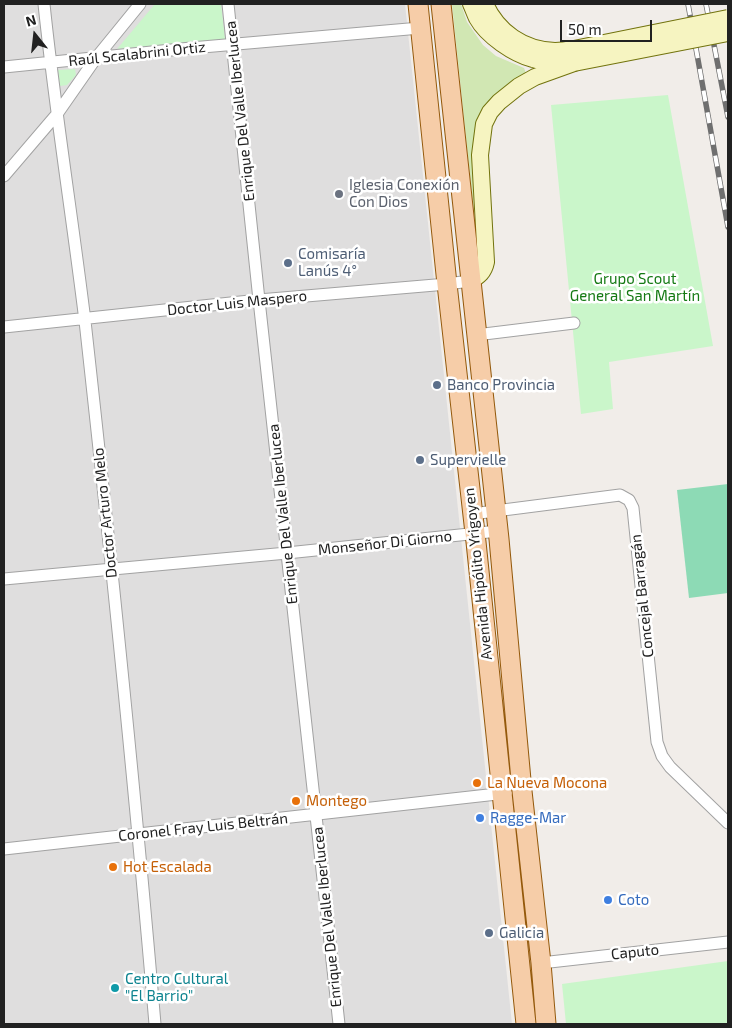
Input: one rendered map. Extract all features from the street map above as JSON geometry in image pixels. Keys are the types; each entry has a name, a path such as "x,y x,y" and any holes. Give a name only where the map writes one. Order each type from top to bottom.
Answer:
{"main road":[{"name":"Avenida Hipólito Yrigoyen","path":"418,4 446,284 526,1024"},
{"name":"Avenida Hipólito Yrigoyen","path":"441,4 498,531 546,1024"},
{"path":"471,4 477,18 486,30 500,42 517,52 533,59 574,63"},
{"path":"485,4 503,32 522,43 555,51 574,49 728,18"},
{"path":"470,280 480,275 485,269 480,155 484,124 490,112 499,102 535,77 574,63 728,33"}],"street":[{"name":"Doctor Arturo Melo","path":"44,4 56,114 84,318 139,834 155,1024"},
{"path":"4,176 56,114 96,58 140,4"},
{"name":"Enrique Del Valle Iberlucea","path":"228,4 339,1024"},
{"name":"Raúl Scalabrini Ortiz","path":"4,68 233,44 420,28"},
{"name":"Doctor Luis Maspero","path":"4,327 259,300 446,284 470,280"},
{"path":"476,335 574,323"},
{"name":"Concejal Barragán","path":"472,514 620,495 629,500 633,508 659,749 670,767 728,823"},
{"name":"Monseñor Di Giorno","path":"4,579 498,531"},
{"name":"Coronel Fray Luis Beltrán","path":"4,849 522,791"},
{"name":"Caputo","path":"541,963 728,942"}],"shaded area":[{"path":"4,4 405,4 512,1024 4,1024"}],"green space":[{"path":"155,4 221,4 225,39 117,49"},
{"path":"452,4 461,4 467,22 483,45 496,56 524,68 526,73 518,79 476,128 473,142 474,215"},
{"path":"75,69 76,75 67,85 60,86 58,70"},
{"name":"Grupo Scout General San Martín","path":"668,95 713,346 609,362 613,409 581,414 551,105"},
{"path":"728,484 728,593 689,598 677,490"},
{"path":"728,961 728,1024 566,1024 562,984"}],"railway":[{"path":"688,4 728,227"},
{"path":"706,4 728,117"}],"place":[{"name":"Iglesia Conexión Con Dios","path":"339,194"},
{"name":"Comisaría Lanús 4°","path":"288,263"},
{"name":"Banco Provincia","path":"437,385"},
{"name":"Supervielle","path":"420,460"},
{"name":"La Nueva Mocona","path":"477,783"},
{"name":"Montego","path":"296,801"},
{"name":"Ragge-Mar","path":"480,818"},
{"name":"Hot Escalada","path":"113,867"},
{"name":"Coto","path":"608,900"},
{"name":"Galicia","path":"489,933"},
{"name":"Centro Cultural \"El Barrio\"","path":"115,988"}]}
